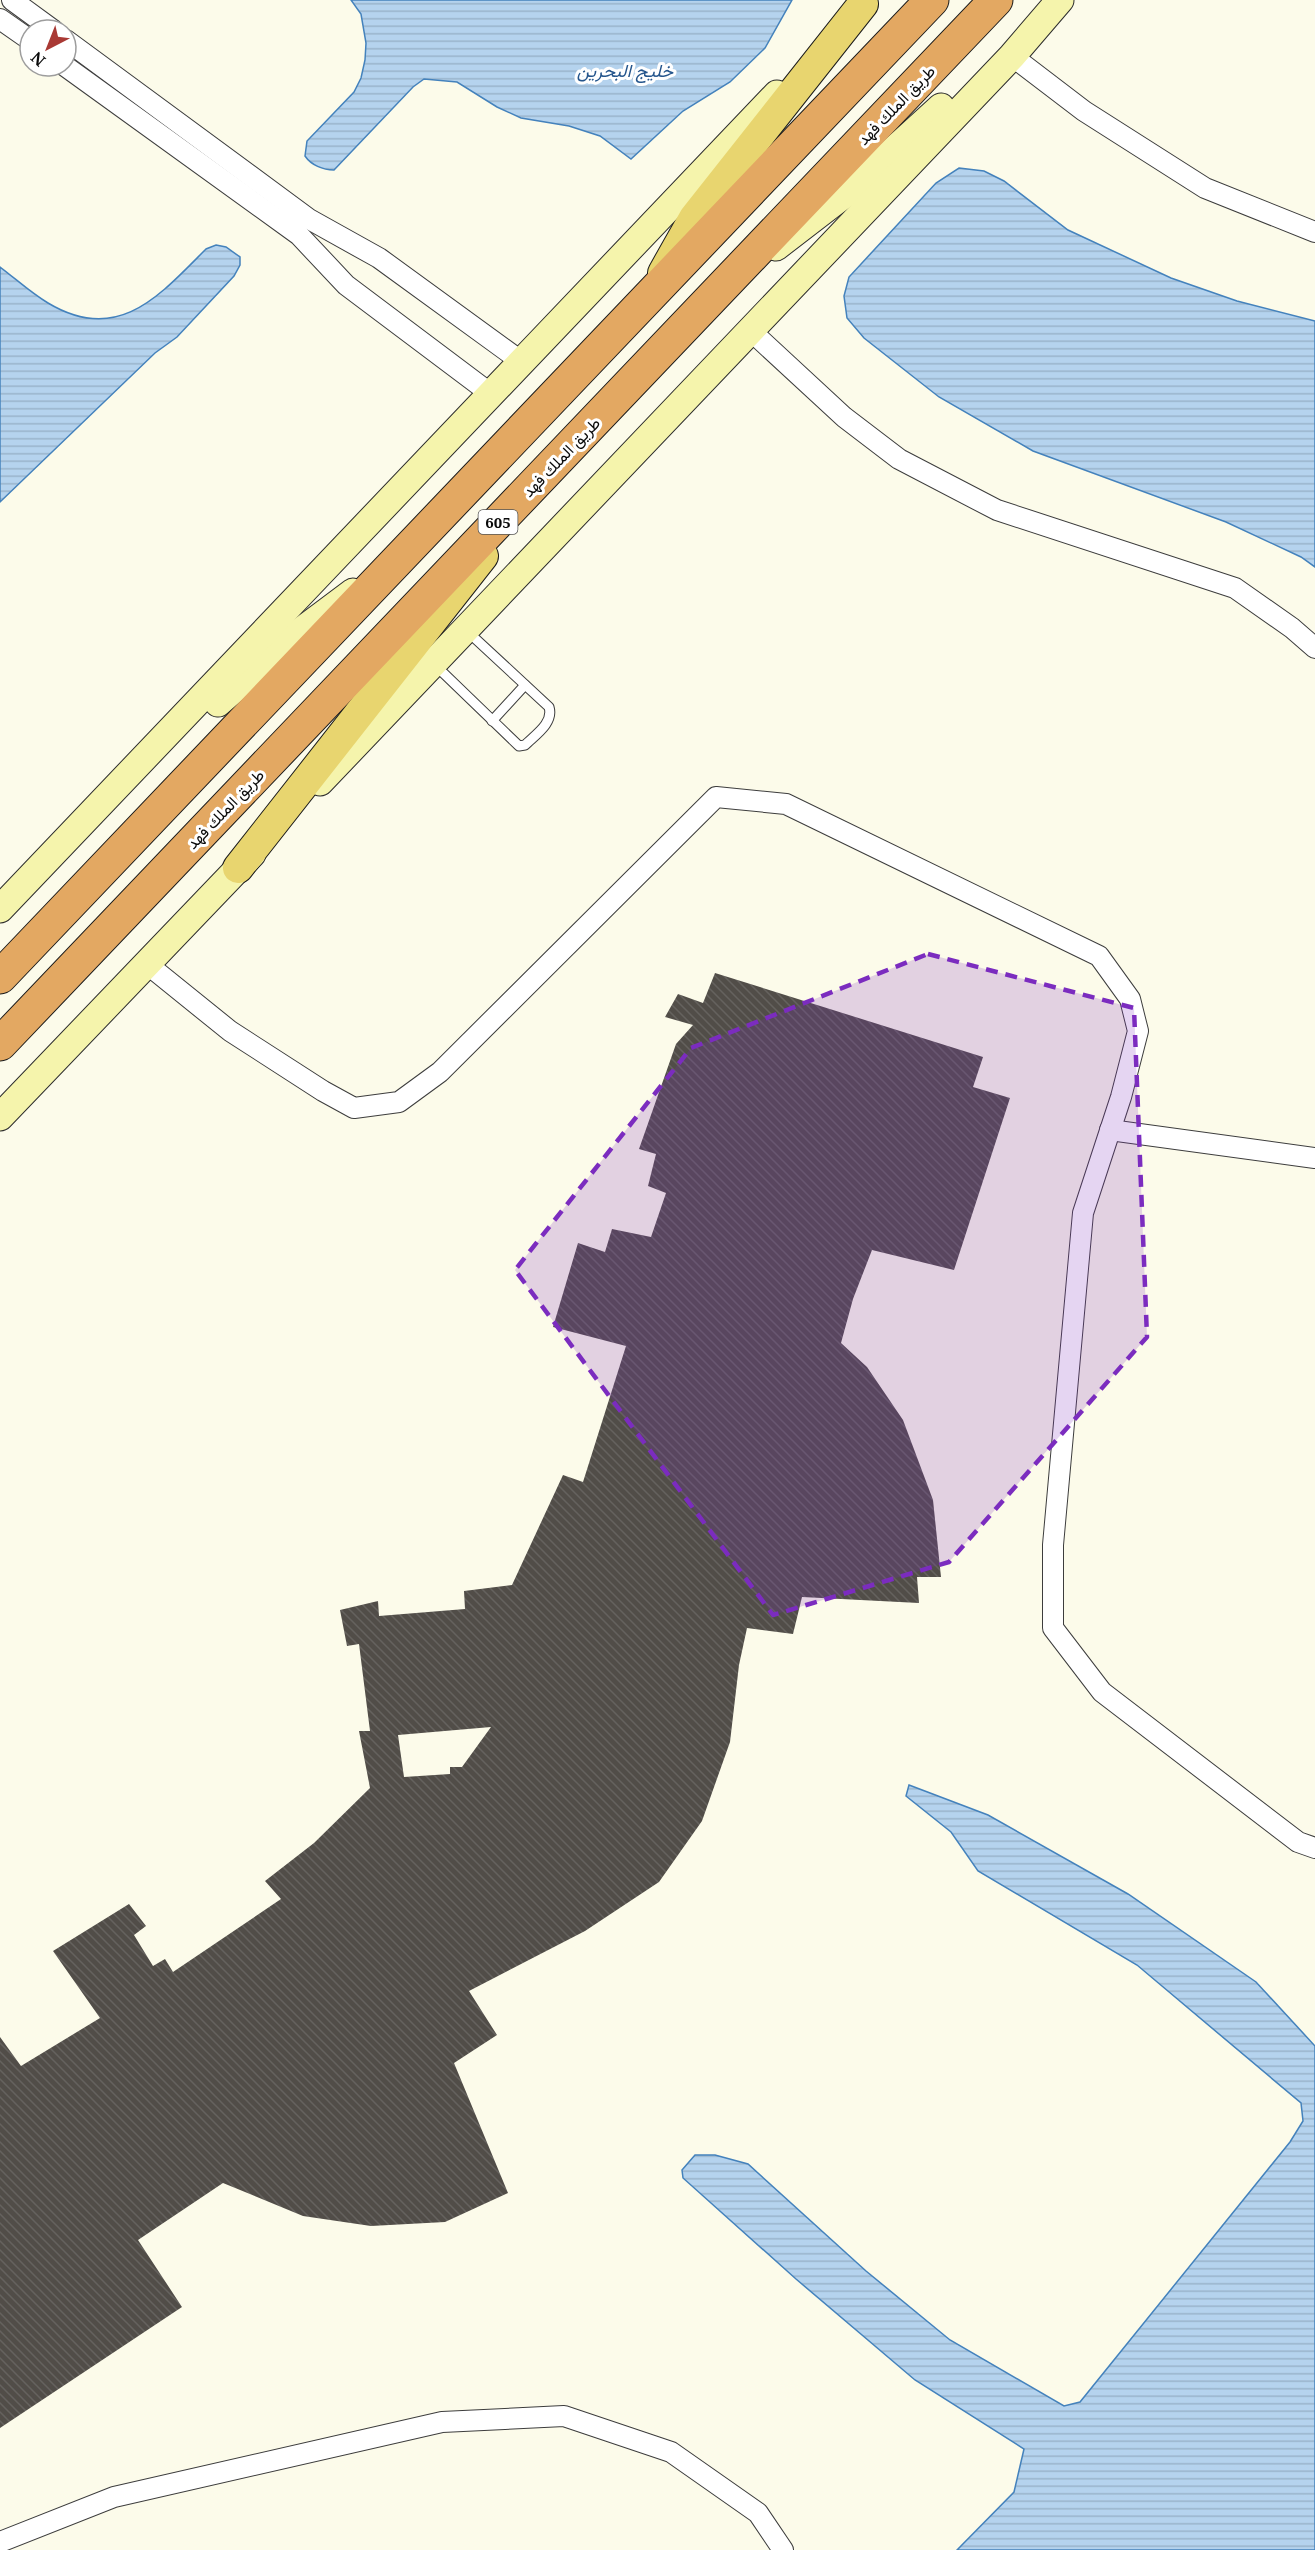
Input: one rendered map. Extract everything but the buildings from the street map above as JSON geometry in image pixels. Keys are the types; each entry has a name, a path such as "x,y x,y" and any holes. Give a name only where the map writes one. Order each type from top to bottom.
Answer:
{"highway":[{"name":"605","path":"0,977 932,0"},
{"name":"طريق الملك فهد","path":"0,1044 996,0"}],"main road":[{"path":"718,292 850,190 1060,0"},
{"path":"0,1117 1012,56 1060,0"},
{"path":"650,295 694,218 865,2"},
{"path":"4,898 89,816 865,2"},
{"path":"238,868 559,459"},
{"path":"89,816 297,634 406,552"}],"street":[{"path":"12,0 37,18"},
{"path":"0,19 18,32"},
{"path":"78,49 309,219 379,258 522,362"},
{"path":"1012,56 1084,111 1205,188 1315,232"},
{"path":"78,75 299,236 346,285 491,394"},
{"path":"751,330 844,417 899,459 997,510 1235,588 1292,628 1315,648"},
{"path":"147,964 230,1031 323,1091 354,1108 399,1102 440,1072 716,797 786,804 1099,956 1130,999 1138,1031 1083,1214 1053,1545 1053,1628 1102,1692 1298,1842 1315,1848"},
{"path":"1110,1130 1315,1158"},
{"path":"0,2542 114,2497 430,2424 564,2416 671,2452 758,2513 783,2550"}],"lane":[{"path":"433,663 519,746 525,745 549,721 551,714 549,707 465,630"},
{"path":"492,721 525,685"}],"highlighted area":[{"path":"928,954 1134,1008 1147,1337 949,1562 773,1615 515,1270 691,1048"}],"water":[{"name":"خليج البحرين","path":"351,0 792,0 765,48 730,82 683,111 631,159 600,136 569,126 521,118 497,107 457,82 424,79 413,87 334,170 330,170 314,164 305,156 307,141 354,92 361,78 366,43 361,14"},
{"path":"959,168 984,171 1004,181 1068,230 1171,278 1237,301 1315,321 1315,567 1301,557 1226,522 1033,451 939,397 864,338 847,318 844,296 849,277 936,183"},
{"path":"216,245 226,247 240,257 240,265 234,276 177,337 155,353 0,502 0,267 48,303 73,315 96,319 116,317 154,298 206,249"},
{"path":"909,1785 988,1815 1128,1894 1256,1982 1315,2046 1315,2550 957,2550 1014,2492 1024,2449 915,2380 796,2279 683,2178 682,2170 695,2155 715,2155 748,2164 866,2271 950,2340 1064,2406 1080,2402 1290,2142 1303,2121 1301,2103 1137,1965 978,1871 951,1832 906,1796"}]}
